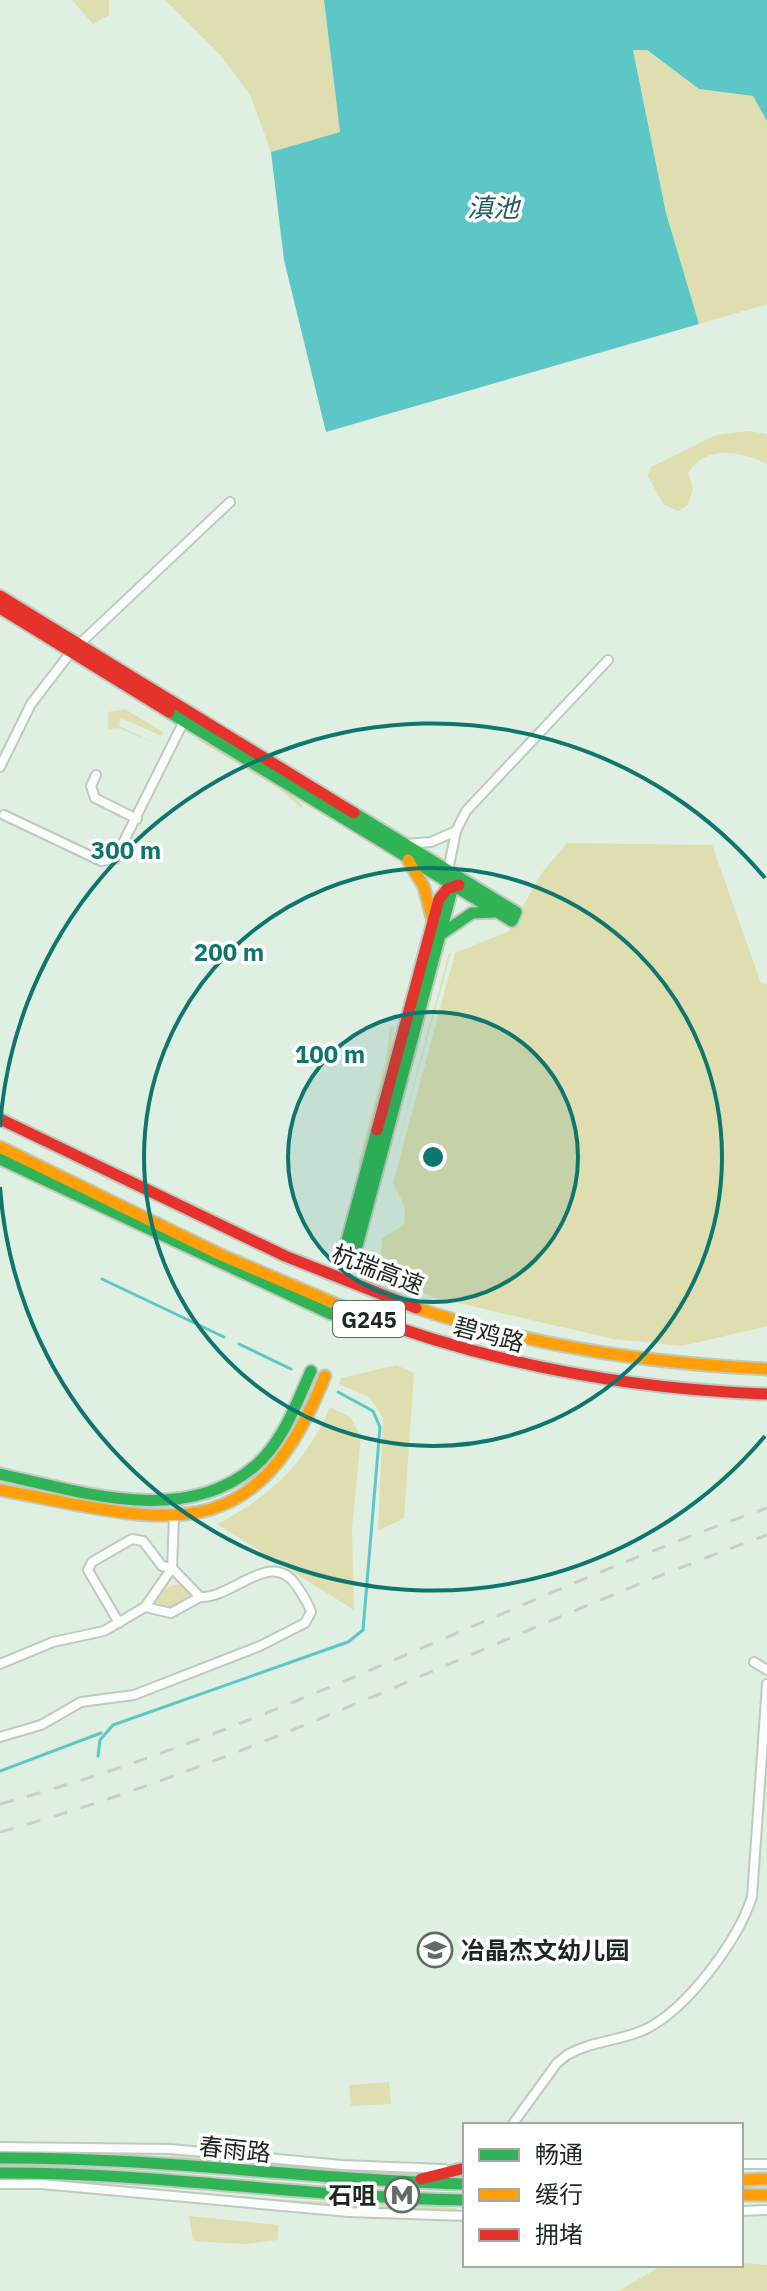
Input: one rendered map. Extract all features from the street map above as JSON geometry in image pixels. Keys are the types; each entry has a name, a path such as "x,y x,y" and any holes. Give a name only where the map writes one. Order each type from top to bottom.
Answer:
{"main road":[{"path":"0,596 75,648 184,721 405,850 436,863 516,912 512,921 453,886 405,850 75,648 0,608"},
{"path":"405,850 429,899 436,930 354,1257 344,1252 436,930 453,886"},
{"path":"436,863 453,886"},
{"path":"453,886 470,884"},
{"path":"436,930 466,915 487,909 497,912"},
{"name":"杭瑞高速","path":"0,1119 355,1286 463,1323 615,1357 767,1369"},
{"name":"碧鸡路","path":"0,1129 294,1269 456,1330 538,1351 621,1367 767,1377"},
{"name":"碧鸡路","path":"0,1147 288,1285 438,1343 536,1369 622,1385 767,1394"},
{"path":"0,1162 310,1306 457,1359 611,1392 767,1403"},
{"path":"0,1474 141,1502 167,1503 204,1496 239,1479 277,1445 297,1410 311,1371"},
{"path":"0,1490 130,1516 174,1517 218,1506 245,1493 270,1474 299,1438 325,1376"},
{"name":"春雨路","path":"0,2158 136,2161 399,2184 463,2184"},
{"path":"399,2184 463,2169"},
{"name":"春雨路","path":"0,2173 111,2175 342,2196 463,2200"},
{"path":"743,2180 767,2179"},
{"path":"743,2195 767,2195"}],"street":[{"path":"0,767 31,704 75,648 230,502"},
{"path":"448,871 456,831 466,811 608,660"},
{"path":"4,815 106,862 119,856 184,721"},
{"path":"96,775 91,786 95,798 137,819"},
{"path":"405,850 456,831"},
{"path":"311,1371 325,1376"},
{"path":"0,1664 36,1647 92,1635 145,1607 172,1568 174,1517"},
{"path":"119,1623 90,1575 92,1562 137,1539 148,1545 162,1566 172,1568 200,1597"},
{"path":"0,1737 41,1725 81,1702 125,1698 269,1642 305,1623 311,1612 291,1577 278,1570 261,1573 217,1596 200,1597 189,1607 171,1613 145,1607"},
{"path":"754,1662 767,1670"},
{"path":"513,2123 557,2063 567,2055 645,2029 679,2003 720,1956 746,1916 752,1897 767,1684"},
{"path":"0,2147 171,2149 353,2166 463,2169"},
{"path":"743,2164 767,2164"},
{"path":"0,2184 41,2184 349,2212 463,2216"},
{"path":"743,2211 767,2210"}],"green space":[{"path":"72,0 109,0 109,15 93,24"},
{"path":"165,0 324,0 340,132 271,152 250,95 222,57"},
{"path":"633,49 646,50 699,89 753,96 767,121 767,304 699,324 666,213"},
{"path":"749,431 767,434 767,464 747,456 714,454 704,458 688,473 693,488 688,505 678,511 663,504 648,476 651,467 716,435"},
{"path":"125,709 163,732 162,736 121,718 119,726 154,743 118,728 108,729 108,712"},
{"path":"199,736 279,785 303,805 301,808 278,788 198,740"},
{"path":"567,843 712,845 761,983 767,984 767,1326 682,1346 613,1339 433,1297 380,1274 382,1238 404,1225 405,1207 393,1183 455,953 509,931 541,874"},
{"path":"444,938 447,939 381,1185 379,1183"},
{"path":"449,953 451,953 387,1183"},
{"path":"390,1027 394,1027 390,1061 361,1167 358,1164 386,1060"},
{"path":"396,1365 414,1373 404,1518 378,1531 383,1418 369,1397 339,1384 341,1378"},
{"path":"330,1407 350,1417 361,1436 352,1529 354,1610 217,1524 254,1502 285,1476 310,1445"},
{"path":"179,1584 192,1597 174,1610 155,1606 163,1591"},
{"path":"389,2082 391,2104 351,2106 349,2085"},
{"path":"169,2153 410,2174 345,2173 171,2157"},
{"path":"75,2181 271,2199 270,2202 95,2186"},
{"path":"288,2200 457,2208 457,2212 288,2204"},
{"path":"189,2216 278,2225 278,2240 244,2244 193,2241"},
{"path":"767,2265 767,2291 619,2291 659,2267"}],"water":[{"name":"滇池","path":"324,0 767,0 767,121 753,96 699,89 647,50 633,50 666,213 699,324 326,432 284,260 271,152 340,132"}],"waterway":[{"path":"102,1279 224,1337"},
{"path":"239,1344 291,1369"},
{"path":"98,1756 100,1740 113,1725 348,1642 363,1630 380,1427 373,1411 338,1392"},
{"path":"0,1771 101,1733"}],"railway":[{"path":"0,1804 98,1775 195,1741 575,1583 767,1508"},
{"path":"0,1832 195,1768 671,1571 767,1535"}],"traffic: fast":[{"path":"169,712 512,921 516,912 354,813"},
{"path":"377,1130 344,1252 354,1257 453,886 451,882"},
{"path":"440,935 472,913 495,912"},
{"path":"0,1159 331,1314"},
{"path":"0,1474 132,1500 197,1496 227,1485 265,1456 288,1422 311,1371"},
{"path":"0,2158 117,2161 463,2184"},
{"path":"0,2173 117,2177 348,2195 463,2200"}],"traffic: slow":[{"path":"408,860 424,887 432,918"},
{"path":"0,1147 221,1255 357,1313"},
{"path":"416,1308 502,1333 589,1350 677,1362 767,1369"},
{"path":"0,1490 153,1515 195,1513 232,1501 266,1476 297,1435 325,1376"},
{"path":"743,2180 767,2179"},
{"path":"743,2195 767,2195"}],"traffic: jam":[{"path":"0,596 354,813"},
{"path":"0,608 169,712"},
{"path":"377,1130 439,899 447,889 459,885"},
{"path":"0,1119 285,1256 416,1308"},
{"path":"357,1313 457,1346 559,1371 662,1386 767,1394"},
{"path":"421,2179 461,2169"}],"place":[{"name":"冶晶杰文幼儿园","path":"435,1950"},
{"name":"石咀","path":"402,2195"}]}
